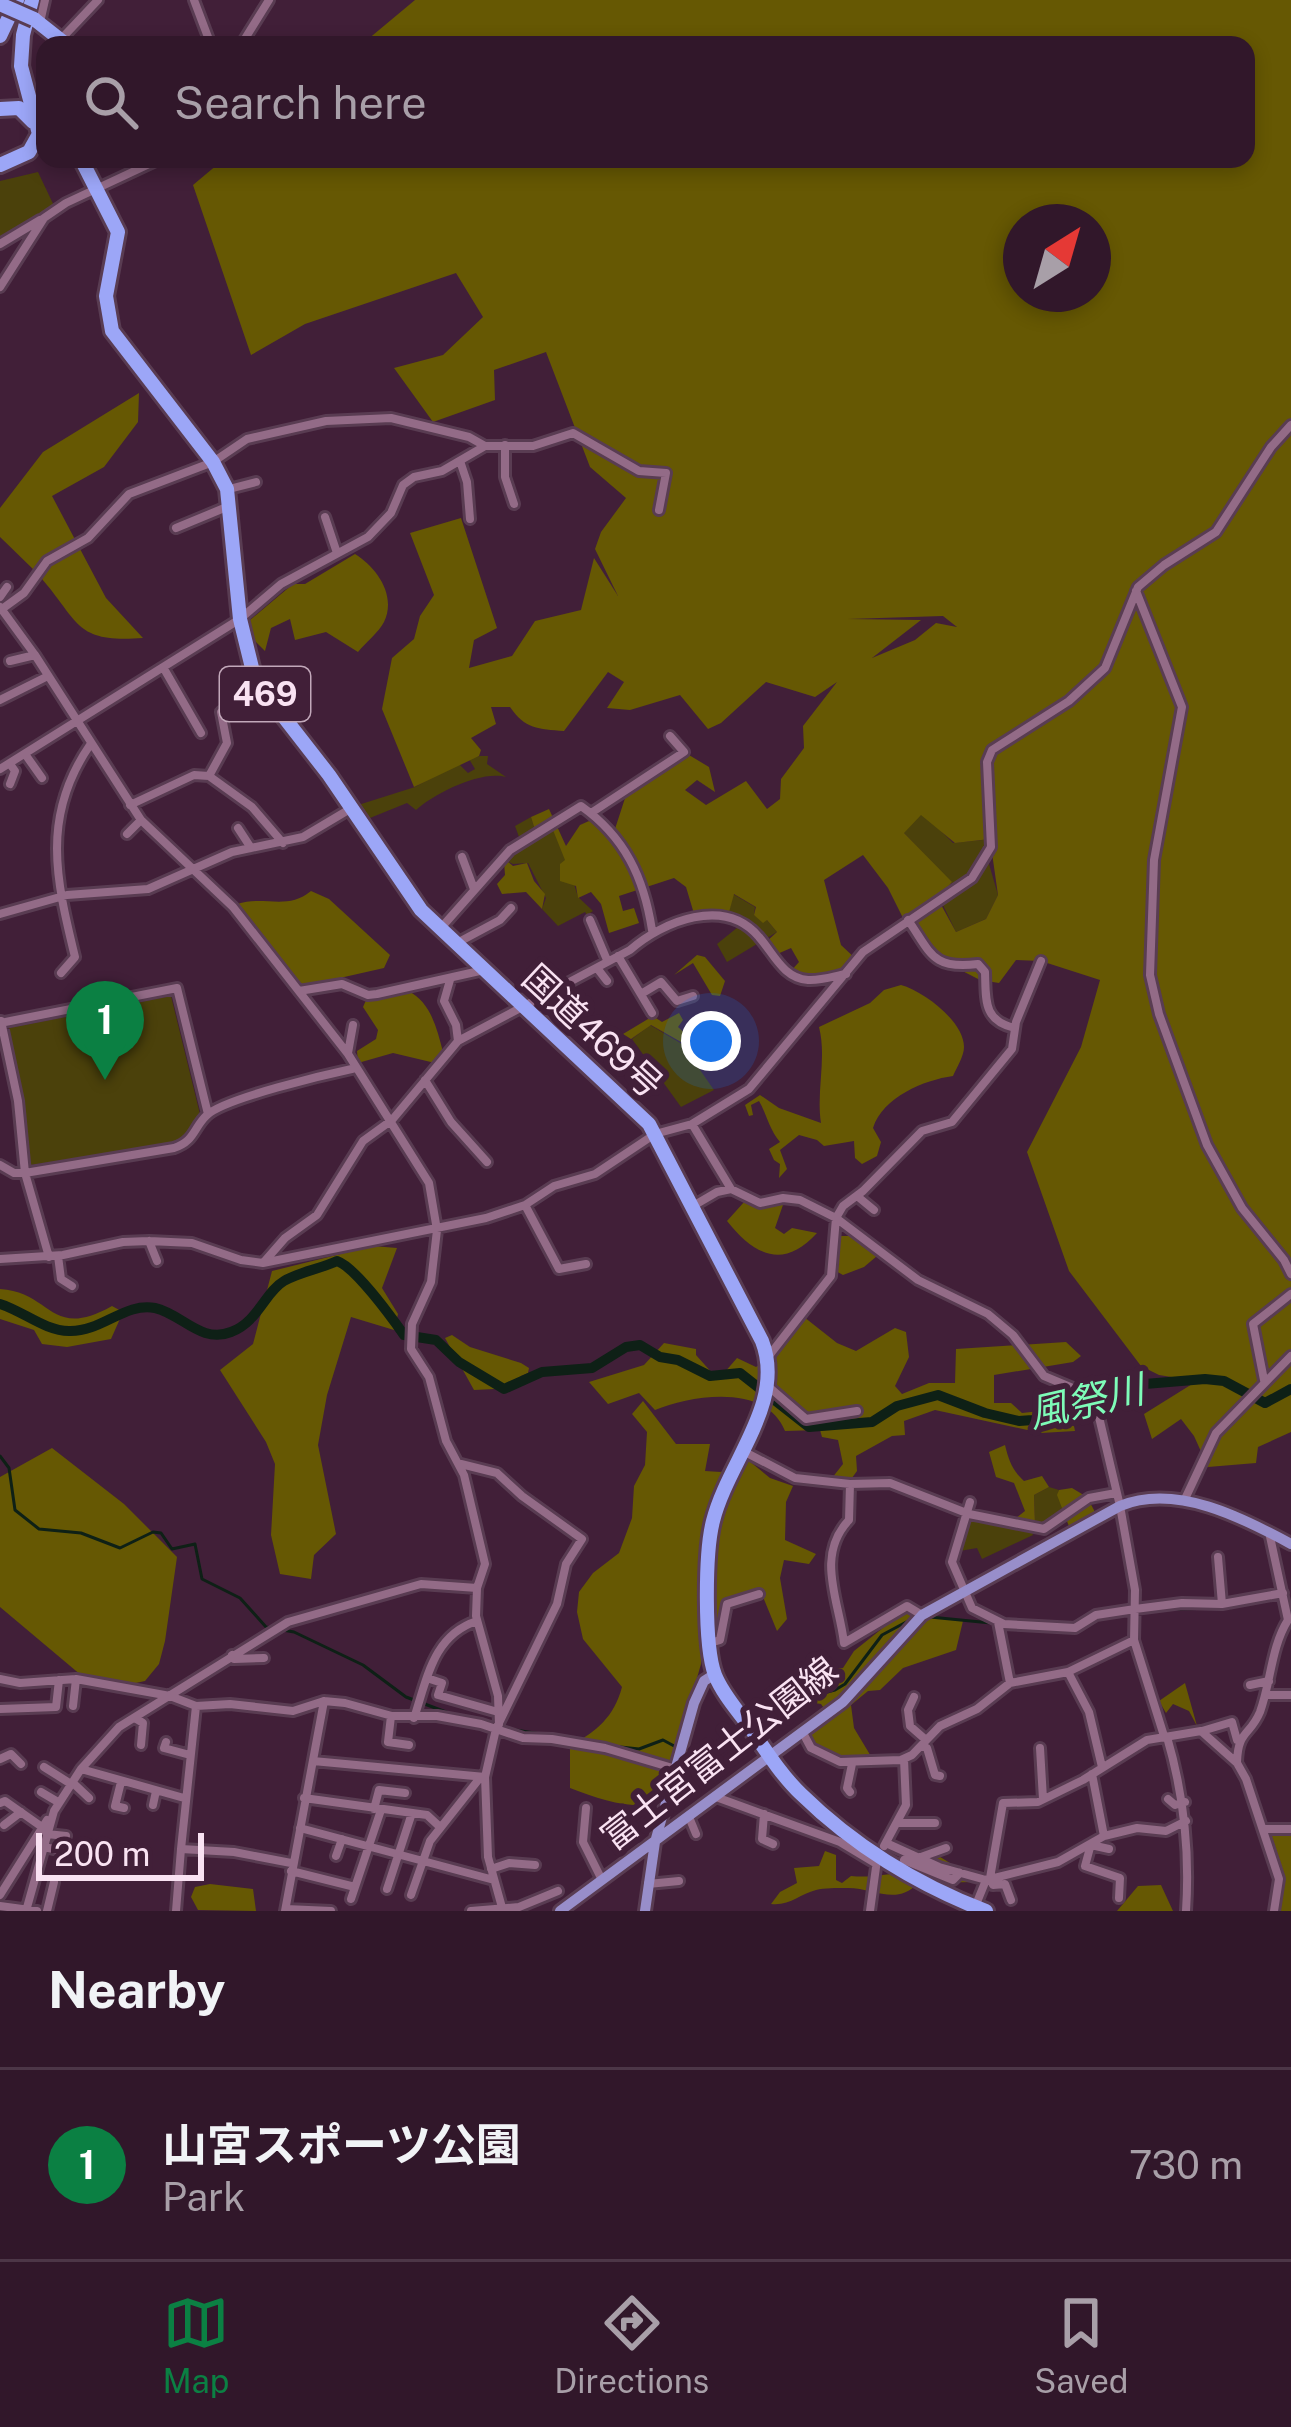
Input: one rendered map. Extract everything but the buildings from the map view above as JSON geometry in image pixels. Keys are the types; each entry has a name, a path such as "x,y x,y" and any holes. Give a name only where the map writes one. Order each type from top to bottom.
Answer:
{"highway":[{"path":"0,36 17,0"},
{"path":"32,0 21,66 36,123"},
{"path":"0,4 58,36"},
{"path":"0,110 19,108 27,113 35,133 22,153 0,163"},
{"path":"0,163 29,152 36,139"},
{"name":"国道469号","path":"86,168 118,232 106,296 112,331 213,462 240,525 239,619 248,662 259,686 440,930 638,1112 655,1134 768,1357 769,1387 713,1521 709,1644 715,1674 799,1792 880,1854 978,1910"}],"main road":[{"name":"富士宮富士公園線","path":"560,1911 851,1694 922,1615 1120,1506 1150,1499 1224,1510 1291,1544"},
{"path":"645,1911 655,1842 676,1769 700,1689 715,1674"}],"street":[{"path":"37,21 45,0"},
{"path":"69,36 98,0"},
{"path":"194,0 208,36"},
{"path":"247,36 269,0"},
{"path":"0,244 140,168"},
{"path":"0,287 44,218"},
{"path":"485,446 469,437 400,419 326,421 247,439 213,462 129,494 88,538 47,561 24,593 1,608 141,820 233,907 348,1054 429,1183 437,1230 431,1282 409,1333 413,1356 433,1388 446,1441 460,1464 485,1564 477,1621 498,1696 497,1726"},
{"path":"0,1259 53,1257 149,1241 192,1243 263,1263 437,1230 525,1205 554,1186 596,1174 655,1134 692,1124 748,1089 873,943 980,869 992,833 988,756 998,744 1070,701 1105,668 1136,590 1163,565 1216,532 1271,446 1291,425"},
{"path":"10,784 14,771 5,766 239,619 281,584 379,529 403,485 414,477 442,471 485,446 533,446 573,433 584,437 638,471 666,472 659,510"},
{"path":"505,445 505,477 514,505"},
{"path":"460,461 470,519"},
{"path":"176,528 256,482"},
{"path":"325,517 338,553"},
{"path":"0,597 7,587"},
{"path":"1136,590 1182,707 1154,860 1149,956 1159,1014 1207,1145 1242,1208 1291,1274"},
{"path":"10,662 35,655"},
{"path":"163,668 201,733"},
{"path":"0,700 48,676"},
{"path":"209,776 227,743 221,712 259,686"},
{"path":"591,813 684,752 670,736"},
{"path":"61,973 75,957 60,896 56,820 76,766 90,745"},
{"path":"25,754 42,778"},
{"path":"130,805 194,775 209,776 251,807 283,843"},
{"path":"440,930 510,850 581,806 620,841 645,889 652,930"},
{"path":"0,914 60,896 131,892 251,848 303,838 352,808"},
{"path":"127,834 141,820"},
{"path":"238,828 251,848"},
{"path":"462,857 474,889"},
{"path":"455,944 500,920 511,908"},
{"path":"263,1263 285,1238 317,1215 363,1141 392,1120 458,1041 618,956 652,930 714,914 728,916 751,928 793,975 808,980 846,974"},
{"path":"590,920 607,960"},
{"path":"908,920 938,961 978,964 986,972 990,1015 1016,1028"},
{"path":"618,956 652,1013"},
{"path":"768,1357 831,1276 836,1218 843,1206 922,1131 952,1122 993,1068 1008,1056 1041,962"},
{"path":"597,968 607,981"},
{"path":"299,991 343,984 368,994 484,970"},
{"path":"451,979 444,1001 456,1024 458,1041"},
{"path":"641,994 662,982 677,1001 693,996"},
{"path":"72,1286 61,1279 25,1172 18,1101 1,1022 177,988 208,1114"},
{"path":"348,1054 352,1025"},
{"path":"0,1166 25,1172 189,1143 208,1114 299,1080 356,1068"},
{"path":"425,1080 452,1123 487,1162"},
{"path":"692,1124 731,1189 760,1203 800,1200 836,1218 918,1280 988,1314 1013,1335 1044,1376 1087,1394 1099,1417 1120,1506 1135,1609 1134,1640 1185,1802 1186,1911"},
{"path":"693,1206 731,1189"},
{"path":"857,1196 874,1210"},
{"path":"525,1205 559,1269 586,1264"},
{"path":"149,1241 157,1261"},
{"path":"1264,1381 1252,1324 1291,1294"},
{"path":"1184,1503 1216,1433 1291,1355"},
{"path":"769,1387 806,1419 857,1411"},
{"path":"742,1450 795,1478 890,1483 969,1514 1044,1528 1088,1498 1116,1492"},
{"path":"460,1464 497,1473 582,1539 566,1564 557,1604 497,1726 483,1777 485,1829 499,1909"},
{"path":"850,1484 849,1520 836,1535 830,1563 844,1643 908,1606 922,1615"},
{"path":"970,1502 952,1562 972,1608 998,1621 1075,1628 1096,1616 1135,1609 1222,1604 1283,1593"},
{"path":"1238,1741 1258,1718 1280,1633 1288,1620 1269,1532"},
{"path":"1218,1557 1222,1604"},
{"path":"0,1894 71,1783 109,1735 232,1654 288,1622 421,1583 478,1588"},
{"path":"709,1644 720,1640 727,1604 759,1594"},
{"path":"414,1718 439,1646 477,1621"},
{"path":"998,1621 1010,1683"},
{"path":"803,1733 811,1748 825,1757 852,1763 904,1759 940,1726 977,1709 1010,1683 1068,1672 1134,1640"},
{"path":"232,1654 234,1659 264,1658"},
{"path":"1068,1672 1090,1712 1102,1767"},
{"path":"73,1706 76,1678"},
{"path":"0,1679 20,1683 76,1678 170,1696 196,1706 230,1704 293,1711 324,1701 391,1716 437,1716 497,1726 523,1738 619,1752 676,1769"},
{"path":"427,1678 442,1683 438,1696 498,1712"},
{"path":"0,1709 56,1707 59,1680"},
{"path":"1250,1685 1269,1681"},
{"path":"1265,1695 1291,1695"},
{"path":"914,1697 908,1710 910,1726 927,1748 934,1774 940,1776"},
{"path":"324,1701 285,1910 331,1911"},
{"path":"176,1911 196,1706"},
{"path":"391,1716 388,1742 409,1745"},
{"path":"136,1718 143,1723 141,1745"},
{"path":"978,1910 1003,1803 1043,1799 1147,1740 1232,1722 1238,1741 1237,1763 1279,1879 1274,1911"},
{"path":"1201,1731 1237,1763"},
{"path":"166,1742 164,1748 190,1755"},
{"path":"1040,1748 1043,1799"},
{"path":"614,1763 619,1752"},
{"path":"0,1759 11,1754 21,1764"},
{"path":"870,1911 880,1854 906,1805 904,1759"},
{"path":"313,1761 483,1777"},
{"path":"850,1792 852,1763"},
{"path":"44,1767 89,1798"},
{"path":"81,1769 184,1798"},
{"path":"1092,1774 1104,1836"},
{"path":"411,1894 422,1859 440,1827 483,1777"},
{"path":"121,1782 116,1806 124,1808"},
{"path":"154,1805 156,1790"},
{"path":"351,1900 370,1846 379,1790 405,1793"},
{"path":"41,1792 66,1815"},
{"path":"716,1797 840,1842 880,1854 920,1858 988,1879 1058,1862 1104,1836 1137,1828 1166,1831 1186,1821"},
{"path":"304,1798 427,1816 440,1827"},
{"path":"1168,1799 1175,1805 1185,1802"},
{"path":"0,1803 5,1801 44,1831 66,1836"},
{"path":"586,1808 583,1842 602,1880"},
{"path":"4,1825 21,1812"},
{"path":"386,1889 412,1813"},
{"path":"764,1814 762,1839 773,1844"},
{"path":"689,1817 696,1834"},
{"path":"898,1822 935,1823"},
{"path":"300,1828 494,1880"},
{"path":"1264,1829 1291,1829"},
{"path":"26,1910 44,1831"},
{"path":"336,1856 342,1839"},
{"path":"1091,1844 1109,1849"},
{"path":"1091,1844 1085,1866 1120,1878 1119,1898"},
{"path":"44,1847 58,1850"},
{"path":"920,1858 946,1848"},
{"path":"181,1849 291,1867 355,1887"},
{"path":"904,1860 953,1880 962,1872"},
{"path":"491,1869 509,1862 535,1864"},
{"path":"166,1869 179,1871"},
{"path":"988,1879 994,1885 1005,1884 1011,1900"},
{"path":"648,1884 679,1881"},
{"path":"47,1911 54,1882"},
{"path":"471,1911 519,1907 558,1892"},
{"path":"0,1906 37,1911"}],"shaded area":[{"path":"415,0 1291,0 1291,1432 1258,1447 1256,1463 1208,1467 1181,1419 1152,1439 1144,1414 1197,1381 1159,1375 1141,1366 1069,1271 1027,1152 1081,1047 1100,980 1041,961 1016,960 999,983 980,980 935,957 911,918 939,901 956,932 986,919 998,895 990,839 955,843 921,815 904,833 952,882 937,900 904,920 863,855 824,880 841,945 857,960 846,974 808,980 790,972 799,962 791,948 775,955 766,942 777,932 767,920 763,923 754,915 756,907 734,894 728,916 695,917 686,887 674,878 619,896 623,911 634,908 639,923 609,933 601,904 591,892 578,898 576,886 560,881 560,864 565,860 553,830 535,830 531,817 549,809 566,846 580,825 589,821 614,832 628,789 684,752 709,767 715,792 697,780 685,790 706,805 746,781 767,809 780,799 781,779 804,748 803,726 837,682 815,697 766,682 708,729 680,695 630,710 607,708 624,682 608,672 564,731 533,726 510,707 491,707 496,724 471,738 481,750 479,756 414,787 382,709 392,658 414,639 420,616 434,595 410,533 461,518 497,628 474,640 469,668 512,656 535,621 581,610 594,558 618,596 595,549 601,532 626,498 590,467 546,352 494,370 495,400 433,422 394,368 443,355 483,317 456,273 305,324 251,355 193,185 213,168 1255,168 1255,36 372,36","holes":["943,616 957,627 936,623 915,640 872,658 921,620 848,619"]},
{"path":"38,172 56,210 0,243 0,181"},
{"path":"139,393 138,422 104,467 52,496 106,598 143,638 121,639 81,627 0,537 0,508 43,452"},
{"path":"355,554 377,574 388,602 384,622 358,652 326,632 295,640 290,619 271,628 265,651 252,638 250,620 293,584 305,584"},
{"path":"488,756 487,764 506,777 472,780 416,810 407,803 365,820 355,806 415,787 458,763 468,773 475,769 469,759"},
{"path":"922,812 953,843 992,839 989,864 998,895 986,919 956,932 940,899 952,883 903,832"},
{"path":"531,817 535,830 553,829 578,897 593,911 587,915 558,926 542,909 546,898 528,863 507,861 522,845 515,826"},
{"path":"507,861 513,866 527,863 545,894 542,909 526,892 502,894 497,884 505,875"},
{"path":"311,891 329,899 390,955 384,968 300,987 237,904 284,902"},
{"path":"733,894 755,907 754,915 767,920 777,932 727,962 717,944 738,927 728,916"},
{"path":"697,955 705,957 725,981 720,996 712,995 693,963 674,975"},
{"path":"901,985 931,1000 957,1027 964,1047 953,1076 918,1086 886,1107 873,1128 881,1142 877,1156 862,1164 855,1158 854,1141 824,1146 799,1135 780,1150 787,1169 779,1178 780,1164 769,1149 780,1142 759,1101 751,1105 753,1115 749,1116 745,1105 760,1095 779,1108 821,1123 819,1027"},
{"path":"408,991 428,1009 443,1052 435,1063 393,1053 358,1063 357,1051 376,1039 378,1030 363,1007 367,998"},
{"path":"171,996 200,1114 185,1141 31,1165 9,1028"},
{"path":"679,1013 683,1020 678,1027 687,1035 681,1042 651,1025 631,1039 623,1034 653,1016 662,1022"},
{"path":"650,1025 682,1044 714,1090 681,1107 632,1039"},
{"path":"745,1201 758,1206 784,1202 775,1228 784,1234 792,1228 817,1233 792,1252 769,1254 747,1242 727,1221"},
{"path":"838,1236 851,1236 877,1256 843,1275 834,1270"},
{"path":"373,1246 397,1248 382,1288 398,1314 394,1330 351,1317 327,1395 318,1445 336,1534 314,1555 311,1579 280,1574 271,1535 275,1464 220,1370 253,1344 272,1271"},
{"path":"0,1289 31,1298 63,1317 76,1319 112,1306 123,1312 111,1339 67,1347 42,1344 34,1330 0,1319"},
{"path":"804,1317 837,1343 856,1351 895,1328 906,1332 909,1357 895,1386 902,1394 929,1383 955,1383 956,1349 1066,1342 1081,1356 1073,1362 994,1375 994,1403 1011,1403 1022,1413 1040,1411 1044,1422 1072,1416 1075,1431 1041,1433 935,1410 904,1421 905,1435 892,1436 856,1456 857,1471 849,1482 832,1478 843,1464 838,1440 822,1437 820,1430 785,1431 762,1405 707,1397 655,1410 639,1393 608,1404 589,1382 644,1365 664,1343 696,1349 713,1374 724,1373 737,1358 756,1367 772,1356"},
{"path":"452,1335 470,1347 521,1363 529,1368 528,1373 515,1388 474,1390 445,1338"},
{"path":"643,1401 676,1444 710,1444 705,1471 721,1472 743,1456 770,1478 793,1486 786,1502 785,1540 816,1554 809,1564 784,1560 780,1578 787,1619 777,1631 761,1592 730,1603 724,1624 703,1631 701,1664 661,1804 637,1805 570,1788 570,1746 603,1722 622,1687 583,1639 577,1612 579,1592 593,1573 619,1553 632,1518 634,1486 645,1465 647,1432 632,1414"},
{"path":"1005,1445 1024,1481 1042,1476 1049,1487 1034,1495 1035,1525 1017,1523 1016,1518 1025,1511 1014,1483 996,1477 989,1452"},
{"path":"52,1448 124,1504 177,1557 165,1641 159,1664 145,1681 108,1689 88,1681 0,1607 0,1477"},
{"path":"1049,1487 1059,1490 1066,1511 1052,1525 1035,1525 1034,1495"},
{"path":"1072,1488 1087,1497 1095,1512 1070,1529 1057,1495 1059,1490"},
{"path":"970,1516 1031,1529 1033,1535 982,1559 977,1548 954,1552"},
{"path":"904,1611 963,1621 956,1650 903,1668 880,1690 868,1691 851,1705 854,1728 872,1758 828,1752 809,1734 830,1717 821,1704 784,1698 793,1675 843,1668 854,1651"},
{"path":"1185,1683 1197,1726 1189,1711 1173,1704 1166,1713 1159,1701"},
{"path":"1291,1828 1291,1911 1275,1911 1273,1831"},
{"path":"825,1851 836,1855 836,1880 842,1883 851,1876 925,1872 937,1855 966,1873 979,1872 976,1882 918,1883 901,1894 827,1888 771,1904 780,1892 797,1883 794,1868 819,1866"},
{"path":"1161,1885 1173,1911 1117,1911 1138,1886"},
{"path":"195,1887 253,1889 256,1911 198,1910 191,1897"}],"waterway":[{"name":"風祭川","path":"0,1304 69,1331 134,1309 155,1308 220,1335 248,1321 284,1281 337,1261 363,1283 404,1335 436,1340 459,1362 504,1389 542,1372 592,1368 626,1347 640,1345 710,1376 740,1373 809,1427 872,1422 897,1406 938,1395 1019,1421 1145,1384 1224,1381 1265,1403 1291,1389"},
{"path":"0,1456 9,1468 15,1510 39,1529 81,1533 120,1548 153,1532 161,1533 172,1549 195,1544 202,1579 240,1598 266,1627 294,1632 363,1665 406,1697 454,1715"},
{"path":"1166,1609 1245,1604"},
{"path":"930,1617 991,1623"},
{"path":"759,1719 782,1703 845,1684 882,1635 910,1620"},
{"path":"504,1728 590,1742"},
{"path":"611,1746 639,1749 663,1740 676,1747"},
{"path":"686,1752 737,1740"}],"place":[{"name":"山宮スポーツ公園","path":"105,1080"}]}
